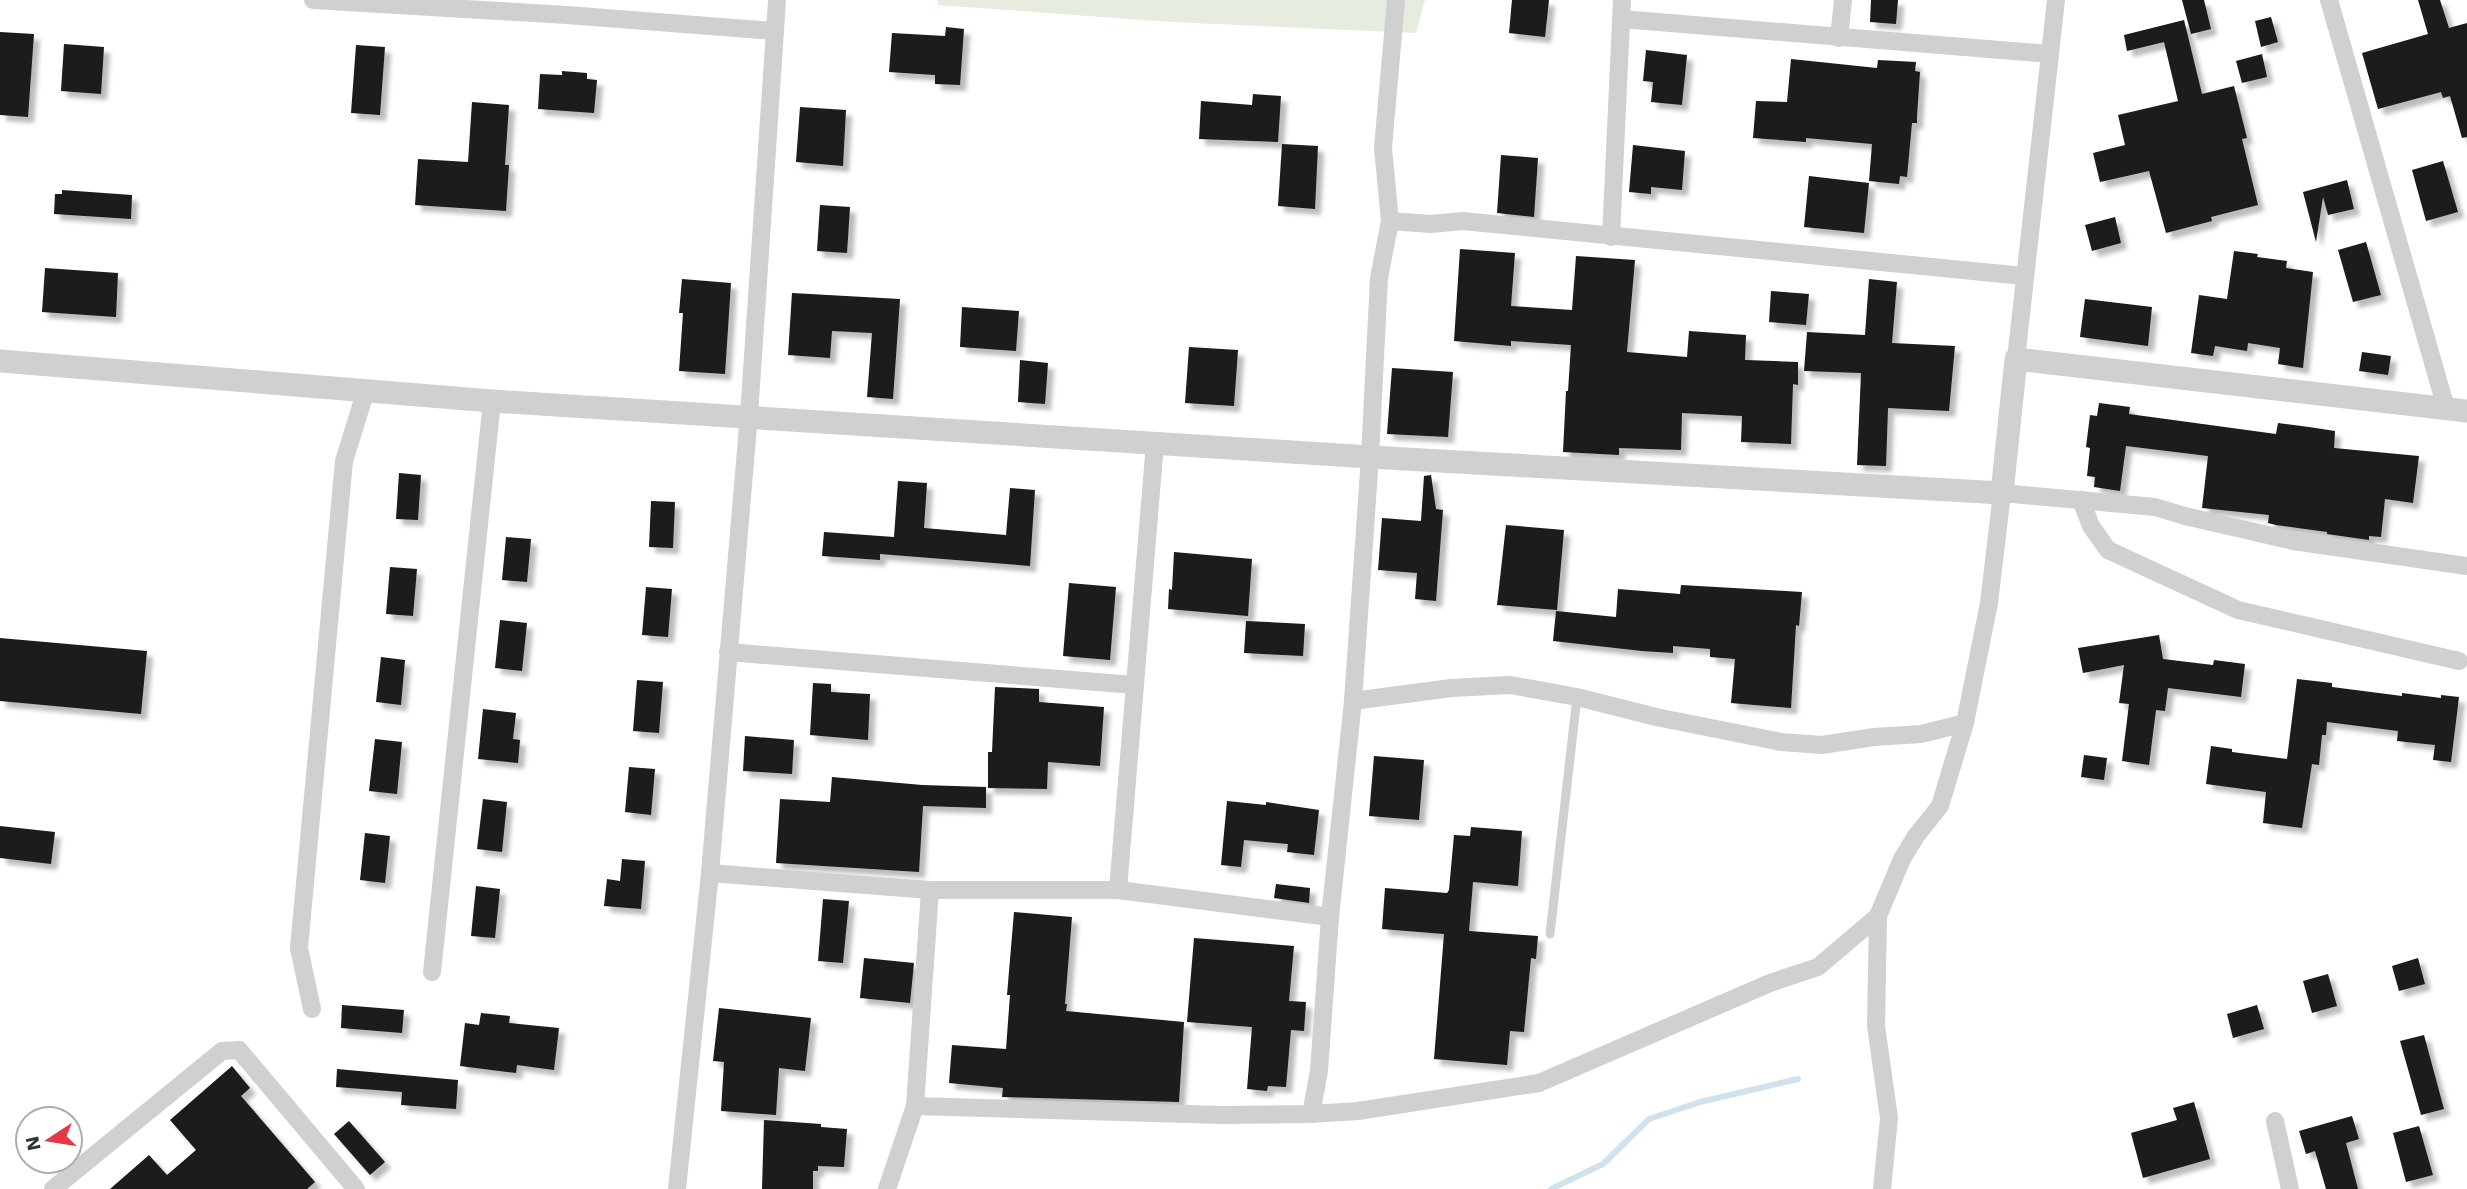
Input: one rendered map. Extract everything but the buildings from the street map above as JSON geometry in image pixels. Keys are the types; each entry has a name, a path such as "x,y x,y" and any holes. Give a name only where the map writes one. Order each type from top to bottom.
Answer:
{"street":[{"path":"313,0 775,31"},
{"path":"677,1189 710,873 749,415 777,0"},
{"path":"1311,1114 1319,1071 1330,917 1353,701 1379,278 1390,221 1383,148 1396,0"},
{"path":"1611,237 1622,0"},
{"path":"1839,38 1843,0"},
{"path":"1882,1189 1889,1118 1876,1026 1878,916 1902,859 1940,806 1965,723 1989,603 2056,0"},
{"path":"2016,359 2456,410 2329,0"},
{"path":"1621,19 2050,54"},
{"path":"1390,221 1431,224 1463,221 2024,276"},
{"path":"0,360 492,401 749,415 1370,457 2002,493 2155,507 2293,541 2467,566"},
{"path":"312,1009 299,948 344,461 366,390"},
{"path":"432,972 492,401"},
{"path":"1118,890 1155,443"},
{"path":"2081,500 2091,526 2108,550 2238,610 2459,661"},
{"path":"728,652 1134,685"},
{"path":"1353,701 1451,688 1510,685 1577,697 1656,717 1781,743 1822,745 1874,737 1921,734 1965,723"},
{"path":"710,873 930,890 1118,890 1330,917"},
{"path":"887,1189 915,1106 930,890"},
{"path":"915,1106 1222,1115 1311,1114 1358,1111 1539,1083 1770,983 1818,967 1878,916"},
{"path":"53,1189 222,1051 231,1049 239,1050 356,1189"},
{"path":"2275,1121 2290,1189"}],"lane":[{"path":"1550,934 1577,697"}],"shaded area":[{"path":"938,0 1425,0 1416,33 1171,22 938,5"}],"waterway":[{"path":"1551,1189 1603,1164 1649,1119 1700,1102 1798,1079"}]}
